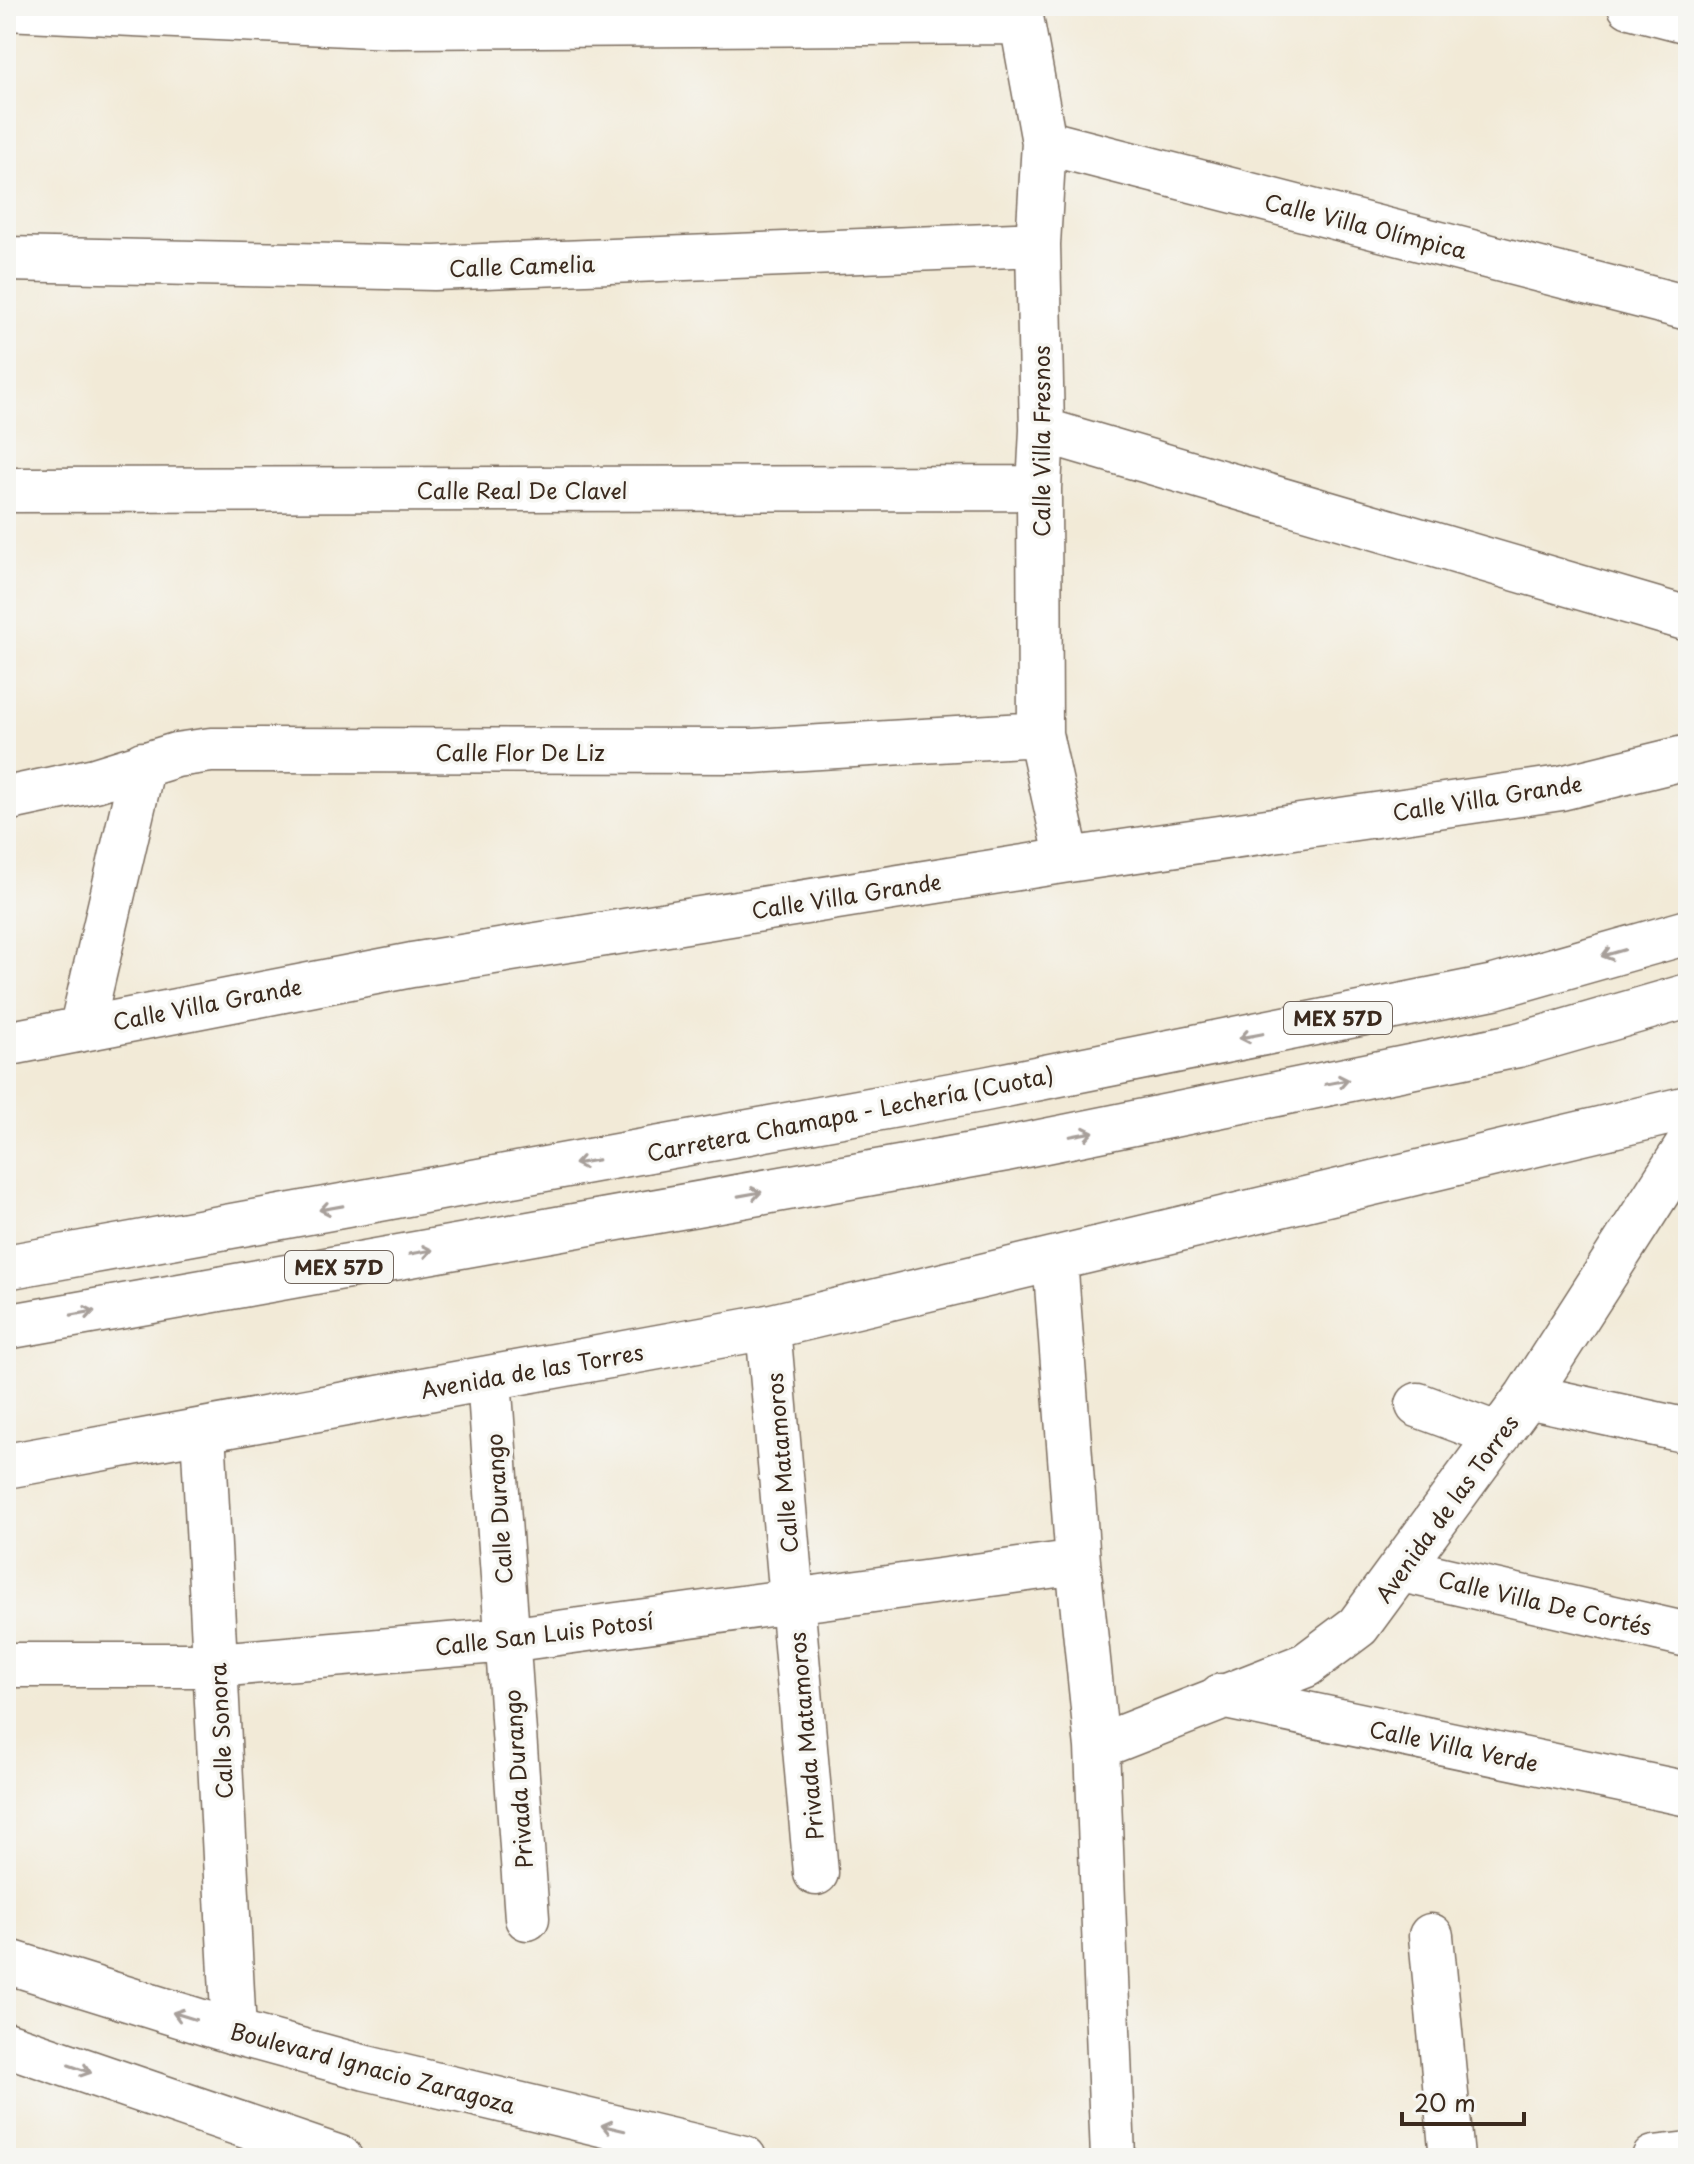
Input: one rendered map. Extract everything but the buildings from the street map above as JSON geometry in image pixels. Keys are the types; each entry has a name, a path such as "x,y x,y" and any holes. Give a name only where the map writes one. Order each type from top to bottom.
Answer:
{"main road":[{"path":"1630,6 1688,21"},
{"path":"6,8 390,16 1020,14"},
{"name":"Calle Villa Fresnos","path":"1020,14 1044,142 1038,244 1042,430 1039,488 1040,734 1068,860"},
{"name":"Calle Villa Olímpica","path":"1044,142 1688,308"},
{"name":"Calle Camelia","path":"6,259 434,268 1038,244"},
{"path":"1042,430 1688,619"},
{"name":"Calle Real De Clavel","path":"6,490 1039,488"},
{"name":"Calle Flor De Liz","path":"6,799 95,780 176,755 211,750 753,751 1040,734"},
{"name":"Calle Villa Grande","path":"6,1044 82,1026 412,965 1068,860 1561,788 1688,757"},
{"path":"82,1026 143,764"},
{"name":"Carretera Chamapa - Lechería (Cuota)","path":"6,1267 985,1089 1494,987 1688,932"},
{"name":"MEX 57D","path":"6,1327 1006,1149 1518,1045 1688,996"},
{"name":"Avenida de las Torres","path":"6,1466 768,1327 1688,1108"},
{"name":"Avenida de las Torres","path":"1097,1747 1306,1665 1358,1626 1402,1570 1673,1194 1688,1145"},
{"path":"1055,1259 1078,1562 1097,1747 1113,2158"},
{"name":"Calle Matamoros","path":"768,1327 793,1599"},
{"name":"Calle Durango","path":"489,1378 507,1640"},
{"path":"1527,1396 1688,1431"},
{"path":"1418,1405 1499,1435"},
{"name":"Calle Sonora","path":"203,1430 234,2032"},
{"name":"Calle San Luis Potosí","path":"6,1665 216,1665 507,1640 1078,1562"},
{"name":"Calle Villa De Cortés","path":"1402,1570 1688,1635"},
{"name":"Privada Matamoros","path":"793,1599 816,1873"},
{"name":"Privada Durango","path":"507,1640 527,1918"},
{"name":"Calle Villa Verde","path":"1221,1696 1688,1794"},
{"path":"1431,1936 1452,2158"},
{"name":"Boulevard Ignacio Zaragoza","path":"6,1961 234,2032 381,2072 744,2158"},
{"path":"6,2044 340,2158"},
{"path":"1654,2158 1688,2154"}],"path":[{"path":"985,2158 1001,2155"}]}
